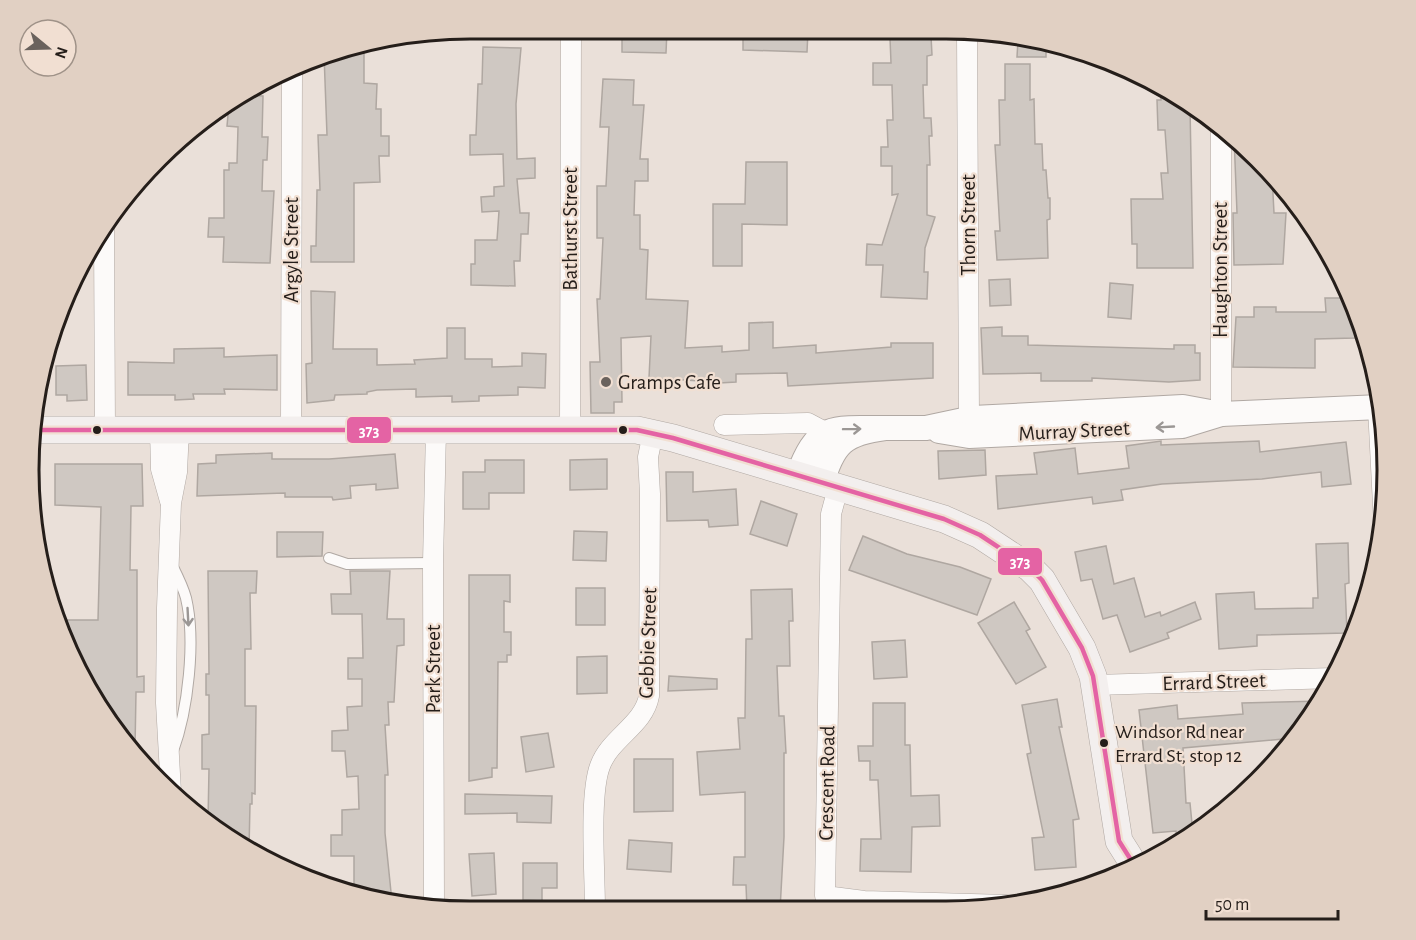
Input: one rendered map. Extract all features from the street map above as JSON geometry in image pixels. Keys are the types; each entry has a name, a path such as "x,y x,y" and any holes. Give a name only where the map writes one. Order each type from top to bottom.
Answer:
{"main road":[{"path":"41,430 570,429 653,433 960,525 1030,568 1047,586 1082,648 1095,686 1119,841 1131,860"}],"street":[{"name":"Bathurst Street","path":"570,429 571,39"},
{"name":"Thorn Street","path":"967,40 969,427"},
{"name":"Argyle Street","path":"291,430 292,78"},
{"name":"Haughton Street","path":"1221,139 1221,414"},
{"path":"104,243 105,429"},
{"name":"Murray Street","path":"724,425 808,423 825,432 839,429 885,428 1182,426 1221,414 1372,407"},
{"name":"Murray Street","path":"820,482 831,455 840,444 856,433 885,428"},
{"path":"170,429 161,470 171,503 167,680 171,780"},
{"name":"Park Street","path":"434,899 432,562 436,430"},
{"path":"820,482 812,446 825,432"},
{"name":"Gebbie Street","path":"595,901 595,789 599,767 608,750 645,710 649,696 650,494 648,465 653,433"},
{"name":"Crescent Road","path":"820,482 831,514 823,901"},
{"name":"Errard Street","path":"1095,686 1323,678"}],"lane":[{"path":"329,558 347,564 432,562"}],"building":[{"path":"622,39 667,39 666,53 622,52"},
{"path":"743,39 808,39 807,52 743,50"},
{"path":"890,39 931,39 932,55 927,56 927,85 923,85 924,118 931,118 932,136 929,136 930,165 927,165 927,215 935,217 925,248 924,272 928,272 927,299 881,297 883,265 866,265 867,244 882,245 898,194 892,195 892,166 881,166 881,147 888,147 887,120 893,120 892,85 873,85 873,63 891,63"},
{"path":"1018,45 1046,51 1046,57 1017,57"},
{"path":"483,47 521,48 516,104 517,159 535,158 535,178 517,179 520,213 529,213 528,234 521,234 520,261 514,261 515,286 471,285 471,264 475,264 475,240 497,240 499,211 482,212 481,197 494,196 494,187 504,186 503,154 470,155 470,135 476,135 478,84 482,84"},
{"path":"364,52 364,83 377,84 376,109 381,109 381,136 389,136 389,156 379,156 380,182 354,183 354,262 311,262 311,246 316,246 317,190 320,190 318,135 327,135 324,65"},
{"path":"1005,64 1030,64 1030,100 1034,99 1035,144 1042,144 1043,170 1046,170 1048,198 1050,198 1050,219 1047,220 1048,258 997,260 995,231 1000,231 995,145 1000,145 999,100 1005,100"},
{"path":"603,79 634,80 633,105 644,105 640,159 648,159 648,181 635,181 634,215 640,215 640,249 648,250 646,299 688,301 685,348 722,346 722,352 749,350 749,323 773,322 773,348 816,345 816,353 891,347 891,343 933,343 933,378 788,386 787,373 736,374 736,382 702,384 701,381 649,378 651,336 621,338 622,402 614,402 614,413 591,413 590,362 600,362 597,299 600,299 603,238 597,238 597,186 606,186 609,127 600,127"},
{"path":"256,96 263,96 262,137 268,137 267,160 263,160 262,191 274,191 270,263 223,262 224,237 208,237 209,218 224,218 224,170 229,170 229,163 237,163 238,127 227,126 228,115"},
{"path":"1161,96 1190,116 1193,268 1137,268 1137,244 1132,244 1131,199 1163,199 1161,173 1168,173 1165,130 1158,130 1157,100 1161,100"},
{"path":"1235,150 1273,189 1274,213 1286,213 1283,264 1234,265 1233,213 1237,213"},
{"path":"746,162 787,162 787,225 742,224 742,266 713,266 713,204 745,204"},
{"path":"1010,279 1011,305 990,306 989,280"},
{"path":"1110,283 1133,285 1131,319 1108,317"},
{"path":"311,291 335,292 333,349 377,349 377,365 415,364 414,360 447,358 447,328 465,328 465,359 492,359 492,367 522,366 522,353 546,354 545,388 518,387 518,395 479,396 479,401 452,402 452,396 416,397 416,389 377,390 367,392 367,394 335,395 334,400 307,403 306,364 312,363"},
{"path":"1325,298 1341,298 1355,338 1315,339 1315,368 1233,367 1236,317 1254,317 1254,307 1276,307 1276,312 1326,312"},
{"path":"1002,327 1002,336 1028,336 1028,345 1174,349 1174,345 1195,345 1195,353 1200,353 1200,380 1169,382 1092,378 1092,381 1041,381 1041,373 983,374 981,328"},
{"path":"224,348 224,357 277,355 277,390 224,389 225,394 193,394 194,399 175,400 175,395 128,395 128,362 174,363 174,349"},
{"path":"86,365 87,400 67,401 67,395 56,395 56,366"},
{"path":"1161,441 1161,445 1259,441 1260,452 1346,442 1351,484 1322,487 1321,472 1262,479 1162,484 1121,490 1123,500 1093,504 1092,497 998,509 996,476 1037,474 1034,453 1075,448 1078,474 1129,468 1126,446"},
{"path":"985,450 986,475 939,479 938,451"},
{"path":"272,453 272,459 329,459 395,454 398,488 376,490 376,484 350,486 351,498 333,500 332,497 285,497 285,493 197,496 198,464 216,463 216,455"},
{"path":"607,459 607,489 570,490 570,460"},
{"path":"485,460 524,460 524,493 489,493 489,509 463,509 463,472 485,472"},
{"path":"55,464 142,464 143,506 131,506 130,570 137,570 137,677 144,676 144,692 136,692 135,741 112,709 83,661 66,620 98,620 101,507 55,505"},
{"path":"666,472 693,472 693,492 736,489 738,525 709,527 708,520 667,521"},
{"path":"761,501 797,514 787,546 750,534"},
{"path":"574,531 607,532 606,561 573,560"},
{"path":"277,532 323,532 322,556 277,557"},
{"path":"863,536 907,554 960,567 991,579 977,615 849,570"},
{"path":"1348,543 1349,583 1345,584 1347,628 1345,633 1257,635 1257,646 1219,649 1216,594 1254,592 1255,609 1313,608 1313,598 1318,598 1316,544"},
{"path":"1106,546 1114,584 1134,578 1145,617 1160,612 1161,616 1195,602 1201,619 1167,633 1169,638 1130,652 1117,615 1103,619 1092,579 1081,581 1075,552"},
{"path":"208,571 257,571 256,593 250,593 251,649 245,649 245,706 256,706 255,794 252,793 252,804 250,804 249,840 208,812 209,769 202,769 202,735 209,734 209,695 206,695 206,674 209,674"},
{"path":"350,571 390,571 387,619 404,619 404,645 397,646 394,702 388,702 389,725 385,725 388,775 385,775 385,833 391,894 354,885 354,856 331,856 331,835 342,835 342,810 359,809 358,776 347,777 345,751 332,751 332,731 348,730 347,707 362,706 362,679 348,679 348,658 363,658 362,614 332,614 331,594 351,594"},
{"path":"469,575 510,575 510,602 504,601 504,632 511,632 511,655 507,655 507,662 498,662 497,768 492,768 492,777 469,781"},
{"path":"576,588 605,588 605,625 576,625"},
{"path":"792,589 793,621 789,621 790,666 777,666 779,716 784,716 786,753 784,753 784,837 780,901 747,901 746,885 733,885 734,857 745,857 745,792 700,795 697,752 740,749 738,718 745,718 746,639 752,639 751,590"},
{"path":"1014,602 1030,629 1026,631 1046,667 1016,684 978,623"},
{"path":"905,640 907,677 874,679 872,642"},
{"path":"607,656 607,693 577,694 577,657"},
{"path":"669,676 717,679 717,689 668,691"},
{"path":"1057,699 1062,727 1059,727 1079,819 1073,820 1076,867 1035,870 1032,838 1044,837 1027,754 1031,753 1022,705"},
{"path":"1309,701 1282,739 1183,748 1186,803 1190,803 1192,823 1176,834 1176,831 1153,833 1139,710 1177,705 1178,719 1243,714 1242,703"},
{"path":"873,703 905,703 905,745 910,745 911,796 939,795 940,826 912,827 911,872 860,871 861,839 881,839 878,780 870,780 870,761 859,761 858,746 873,746"},
{"path":"548,733 554,767 526,772 521,737"},
{"path":"634,759 673,759 673,811 634,812"},
{"path":"465,794 552,796 551,823 517,822 517,813 465,814"},
{"path":"629,840 672,843 671,872 627,869"},
{"path":"494,853 496,894 472,896 469,854"},
{"path":"523,863 557,863 557,888 542,888 542,901 523,900"}],"transit line":[{"name":"373","path":"41,430 637,430 673,438 944,519 980,535 1030,568 1042,580 1082,648 1093,676 1119,841 1131,860"}],"place":[{"name":"Gramps Cafe","path":"606,382"},
{"name":"Windsor Rd near Errard St, stop 12","path":"1104,743"}]}
